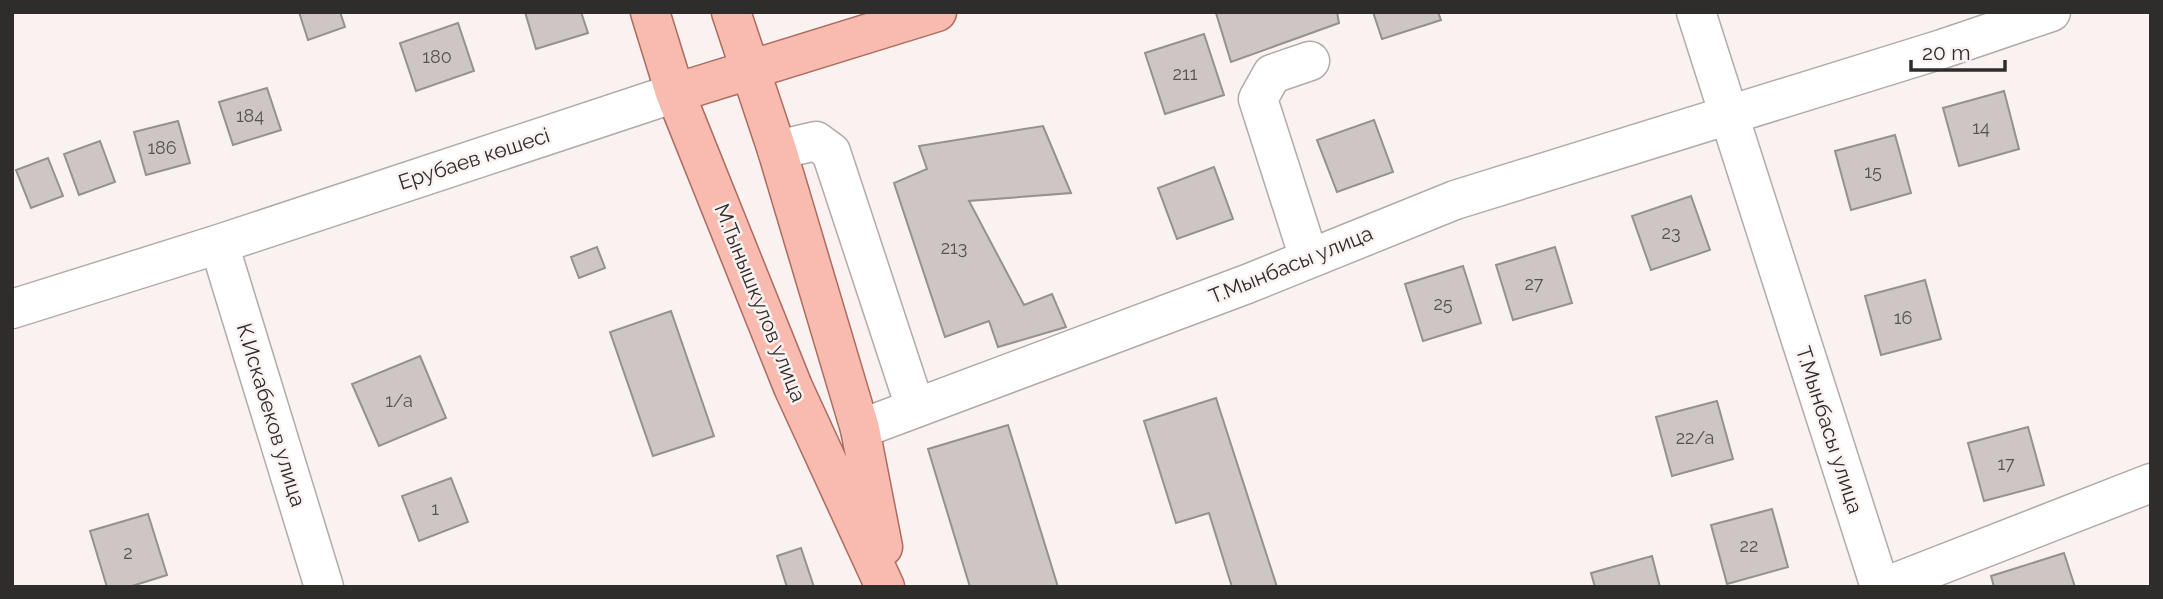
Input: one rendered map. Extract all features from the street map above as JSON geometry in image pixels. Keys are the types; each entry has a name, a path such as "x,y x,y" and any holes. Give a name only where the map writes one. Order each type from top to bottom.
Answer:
{"main road":[{"name":"М.Тынышкулов улица","path":"650,12 675,93 793,387 885,587"},
{"path":"731,12 777,150 860,429 891,587"},
{"name":"Ерубаев көшесі","path":"675,93 937,12"}],"street":[{"path":"1696,12 1727,114"},
{"name":"Т.Мынбасы улица","path":"860,429 1247,284 1455,200 1942,49 2051,12"},
{"path":"1310,61 1272,74 1258,99 1310,258"},
{"name":"Ерубаев көшесі","path":"12,309 219,244 675,93"},
{"name":"Т.Мынбасы улица","path":"1727,114 1882,587 2151,483"},
{"path":"777,150 816,141 831,152 915,407"},
{"name":"К.Искабеков улица","path":"219,244 324,587"}],"building":[{"path":"299,12 340,12 345,27 308,40"},
{"path":"525,12 581,12 588,33 536,49"},
{"path":"1337,12 1339,23 1231,62 1216,13"},
{"path":"1373,12 1438,12 1441,20 1382,39"},
{"path":"458,23 474,71 416,91 400,43"},
{"path":"1204,34 1224,95 1165,114 1145,53"},
{"path":"267,88 281,130 233,145 219,102"},
{"path":"2004,91 2019,149 1959,166 1943,108"},
{"path":"1374,120 1393,172 1337,192 1317,140"},
{"path":"178,121 190,163 146,175 134,132"},
{"path":"1043,126 1071,193 969,201 1024,305 1052,294 1066,327 998,347 989,321 945,337 894,183 927,169 919,146"},
{"path":"1895,135 1911,193 1851,210 1835,151"},
{"path":"100,141 115,182 79,195 64,154"},
{"path":"48,158 63,196 31,208 16,170"},
{"path":"1214,167 1233,219 1177,239 1158,188"},
{"path":"1691,196 1710,250 1651,270 1632,216"},
{"path":"597,247 605,268 579,278 571,257"},
{"path":"1555,247 1572,303 1513,320 1496,265"},
{"path":"1463,266 1481,323 1423,341 1405,284"},
{"path":"1925,280 1941,339 1881,355 1865,296"},
{"path":"671,311 714,436 653,456 610,332"},
{"path":"420,356 446,418 379,446 352,384"},
{"path":"1216,398 1277,587 1232,587 1209,513 1176,523 1144,421"},
{"path":"1717,401 1733,459 1672,476 1656,417"},
{"path":"1008,425 1058,587 970,587 928,449"},
{"path":"2028,427 2044,485 1984,501 1968,443"},
{"path":"451,478 468,522 419,541 402,496"},
{"path":"1772,509 1788,567 1727,584 1711,525"},
{"path":"148,514 167,575 129,587 107,587 90,531"},
{"path":"801,548 814,587 787,587 777,556"},
{"path":"2064,553 2075,587 1994,587 1991,576"},
{"path":"1652,556 1660,587 1595,587 1591,573"}]}
